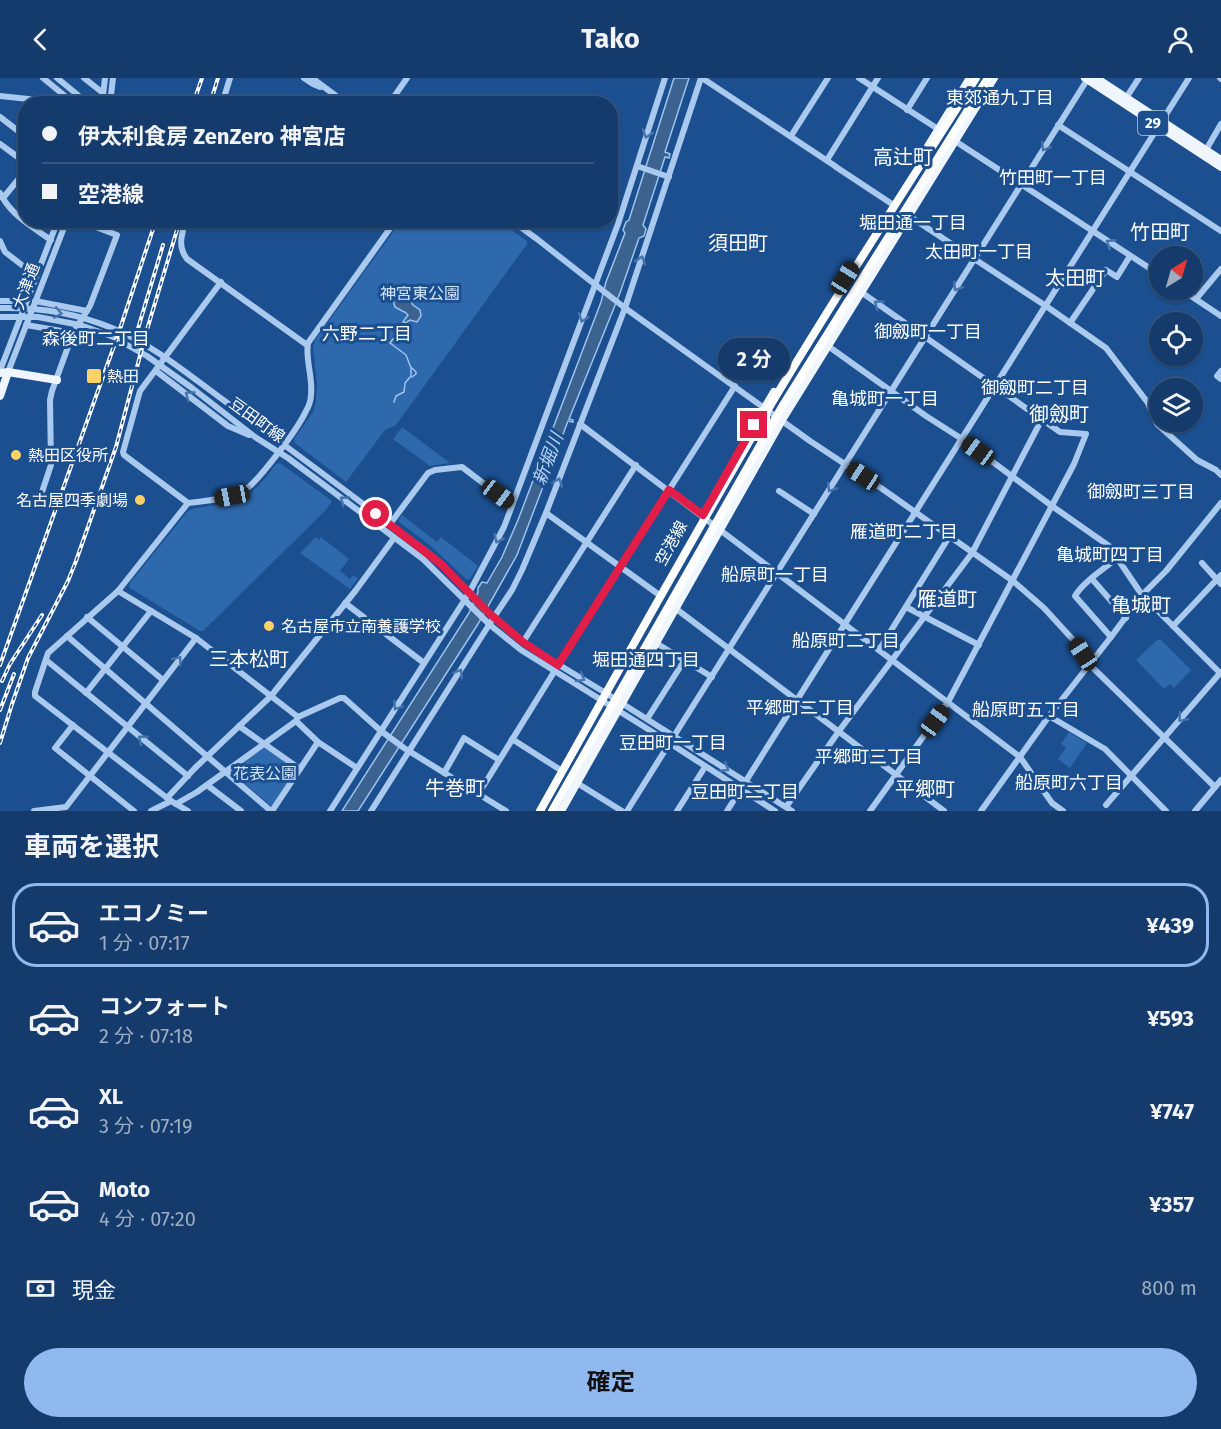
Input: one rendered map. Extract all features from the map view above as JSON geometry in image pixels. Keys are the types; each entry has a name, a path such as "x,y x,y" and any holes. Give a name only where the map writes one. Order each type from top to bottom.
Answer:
{"highway":[{"path":"552,811 724,507 817,350 988,78"},
{"path":"538,811 774,399 975,79"},
{"path":"724,507 742,467 806,359 924,171 942,144 976,106"},
{"path":"547,811 663,601 669,583"}],"main road":[{"path":"561,811 782,420 994,78"},
{"name":"空港線","path":"538,811 559,769 764,407 938,129 975,79"},
{"name":"29","path":"1089,79 1126,98 1221,167"},
{"name":"29","path":"1089,79 1221,160"},
{"path":"2,370 57,380"},
{"name":"大津通","path":"0,396 2,370"}],"street":[{"path":"43,78 65,96"},
{"path":"57,78 79,96"},
{"path":"84,78 103,93"},
{"path":"103,96 105,78"},
{"path":"111,96 113,78"},
{"path":"224,96 230,78"},
{"path":"304,78 329,90"},
{"path":"312,78 337,96"},
{"path":"318,78 329,90"},
{"path":"395,96 407,78"},
{"path":"618,224 639,167 665,78"},
{"path":"371,811 406,750 487,622 512,590 522,570 546,513 623,306 701,78 892,204"},
{"path":"791,136 828,78"},
{"path":"859,78 938,129"},
{"path":"826,160 878,78"},
{"path":"907,110 927,78"},
{"path":"1126,98 1140,78"},
{"path":"727,811 1189,78"},
{"path":"674,736 1089,79"},
{"path":"0,96 18,100"},
{"path":"0,117 18,131"},
{"path":"1206,150 1221,124"},
{"path":"1058,125 1221,231"},
{"path":"955,141 1149,268"},
{"path":"0,144 18,157"},
{"path":"639,167 666,176"},
{"path":"18,179 1,199 18,216"},
{"path":"909,216 1106,348 1148,403 1157,424 1197,460 1221,475"},
{"path":"34,228 51,240"},
{"name":"大津通","path":"2,370 55,228"},
{"name":"大津通","path":"2,370 26,325 64,228"},
{"path":"41,495 51,465 50,400 52,391 73,333 90,306 117,235 98,228"},
{"path":"184,228 180,245 187,259 308,345"},
{"path":"188,811 171,801 34,696 48,653 118,591 188,503 232,496 246,489 257,479 301,422 308,409 311,394 308,345 390,228"},
{"path":"522,228 623,306 1012,581 1044,608 1076,643 1090,665 1215,787"},
{"path":"330,811 357,768 384,733 424,663 472,595 504,527 598,286 617,228"},
{"path":"0,241 5,252 36,276"},
{"path":"1070,323 1106,270 1117,277 1130,256"},
{"path":"1203,291 1221,269"},
{"path":"188,503 123,452 140,391 221,282"},
{"path":"861,292 1060,432 1086,434 1074,464 948,702 870,811"},
{"path":"1197,300 1221,316"},
{"path":"0,301 26,301"},
{"path":"35,301 87,310"},
{"name":"豆田町線","path":"0,308 40,309 63,313 124,333 152,348 284,444 441,564 492,615"},
{"name":"豆田町線","path":"0,317 38,317 70,323 99,332 141,351 423,559 487,622"},
{"path":"26,325 73,333"},
{"path":"828,346 962,439 1109,546 1142,595 1221,673 1107,805"},
{"path":"156,371 228,426 255,437"},
{"path":"1221,371 1217,376 1221,379"},
{"path":"558,665 735,386"},
{"path":"620,707 647,719 789,809 839,731 972,553 1042,419"},
{"path":"580,424 1020,757 1052,803 1063,811"},
{"path":"523,642 636,465"},
{"path":"390,524 428,473 435,470 462,468 512,505"},
{"path":"779,491 814,514"},
{"path":"981,811 1049,716 1112,638 1142,595 1166,572 1221,503"},
{"path":"546,513 658,594"},
{"path":"879,650 949,537"},
{"path":"171,801 188,776 271,696 394,538"},
{"path":"1112,638 1075,596 1117,558"},
{"path":"1173,626 1220,579 1202,563"},
{"path":"1092,579 1126,618"},
{"path":"118,591 196,638 271,696 318,742 357,768"},
{"path":"345,603 424,663"},
{"path":"906,607 979,645"},
{"path":"675,608 944,811"},
{"path":"86,693 151,611"},
{"path":"492,615 523,642 620,707 669,744 775,811"},
{"path":"87,617 163,680"},
{"path":"487,622 520,650 554,672 602,696"},
{"path":"67,636 272,811 318,742"},
{"path":"34,811 68,809 89,776 196,638"},
{"path":"656,643 711,677"},
{"path":"46,660 188,776"},
{"path":"647,719 684,661"},
{"path":"479,793 554,672"},
{"path":"151,811 197,792 297,719 340,698 344,698 406,750 479,793 502,810"},
{"path":"1049,716 1105,749 1166,811"},
{"path":"73,725 55,748 134,811"},
{"path":"239,726 300,769"},
{"path":"444,773 464,738 500,760"},
{"path":"512,739 559,769"},
{"path":"627,811 669,744"},
{"path":"677,811 705,767"},
{"path":"1195,811 1221,780"},
{"path":"577,783 622,811"},
{"path":"207,785 241,811"}],"green space":[{"name":"神宮東公園","path":"396,228 509,228 527,241 396,425 385,430 346,482 295,443 294,439 313,412 316,401 317,383 313,348 315,340"},
{"path":"402,427 450,463 430,466 393,439"},
{"path":"280,463 332,501 326,510 203,631 130,588 129,584 188,511 241,498 255,489 276,464"},
{"path":"402,515 437,542 441,537 478,566 470,579 466,579 431,546 399,522"},
{"path":"316,537 319,540 321,537 349,559 340,571 350,579 353,575 358,578 350,589 300,553"},
{"path":"1157,640 1161,640 1191,670 1174,688 1170,684 1164,689 1136,660"},
{"path":"1069,732 1087,743 1070,768 1058,759 1066,748 1061,744"},
{"name":"花表公園","path":"265,747 296,769 273,806 231,772"}],"water":[{"name":"新堀川","path":"674,78 689,78 665,152 670,154 669,158 665,157 643,225 646,229 644,236 639,238 620,293 569,419 573,422 568,421 517,555 478,624 358,811 342,811 469,613 478,588 482,582 487,583 502,557 601,302"},
{"path":"399,294 409,298 420,310 421,316 417,322 410,320 403,322 408,315 395,307 393,300"}],"waterway":[{"path":"394,402 396,396 404,392 405,383 411,376 411,368 406,355 390,343 393,339 399,340 402,337 404,323"},
{"path":"412,368 416,374 412,377"}],"railway":[{"path":"196,96 202,78"},
{"path":"212,96 218,78"},
{"path":"0,665 119,332 153,228"},
{"path":"0,743 28,658 68,581 116,447 146,333 178,228"},
{"path":"134,342 163,245"},
{"path":"2,681 10,664 42,615"},
{"path":"0,710 14,674"}],"place":[{"name":"熱田","path":"94,376"},
{"name":"熱田区役所","path":"16,455"},
{"name":"名古屋四季劇場","path":"140,500"},
{"name":"名古屋市立南養護学校","path":"269,626"}],"district":[{"name":"東郊通九丁目","path":"1000,98"},
{"name":"高辻町","path":"903,157"},
{"name":"竹田町一丁目","path":"1053,178"},
{"name":"堀田通一丁目","path":"913,223"},
{"name":"竹田町","path":"1160,232"},
{"name":"須田町","path":"738,243"},
{"name":"太田町一丁目","path":"979,252"},
{"name":"太田町","path":"1075,278"},
{"name":"御劔町一丁目","path":"928,332"},
{"name":"六野二丁目","path":"367,334"},
{"name":"森後町二丁目","path":"96,339"},
{"name":"御劔町二丁目","path":"1035,388"},
{"name":"亀城町一丁目","path":"885,399"},
{"name":"御劔町","path":"1059,414"},
{"name":"御劔町三丁目","path":"1141,492"},
{"name":"雁道町二丁目","path":"904,532"},
{"name":"亀城町四丁目","path":"1110,555"},
{"name":"船原町一丁目","path":"775,575"},
{"name":"雁道町","path":"947,599"},
{"name":"亀城町","path":"1141,605"},
{"name":"船原町二丁目","path":"846,641"},
{"name":"三本松町","path":"249,659"},
{"name":"堀田通四丁目","path":"646,660"},
{"name":"平郷町二丁目","path":"800,708"},
{"name":"船原町五丁目","path":"1026,710"},
{"name":"豆田町一丁目","path":"673,743"},
{"name":"平郷町三丁目","path":"869,757"},
{"name":"船原町六丁目","path":"1069,783"},
{"name":"牛巻町","path":"455,788"},
{"name":"平郷町","path":"925,789"},
{"name":"豆田町二丁目","path":"745,792"}],"route":[{"path":"376,514 441,564 489,613 523,642 558,665 669,490 703,515 754,425"}]}
